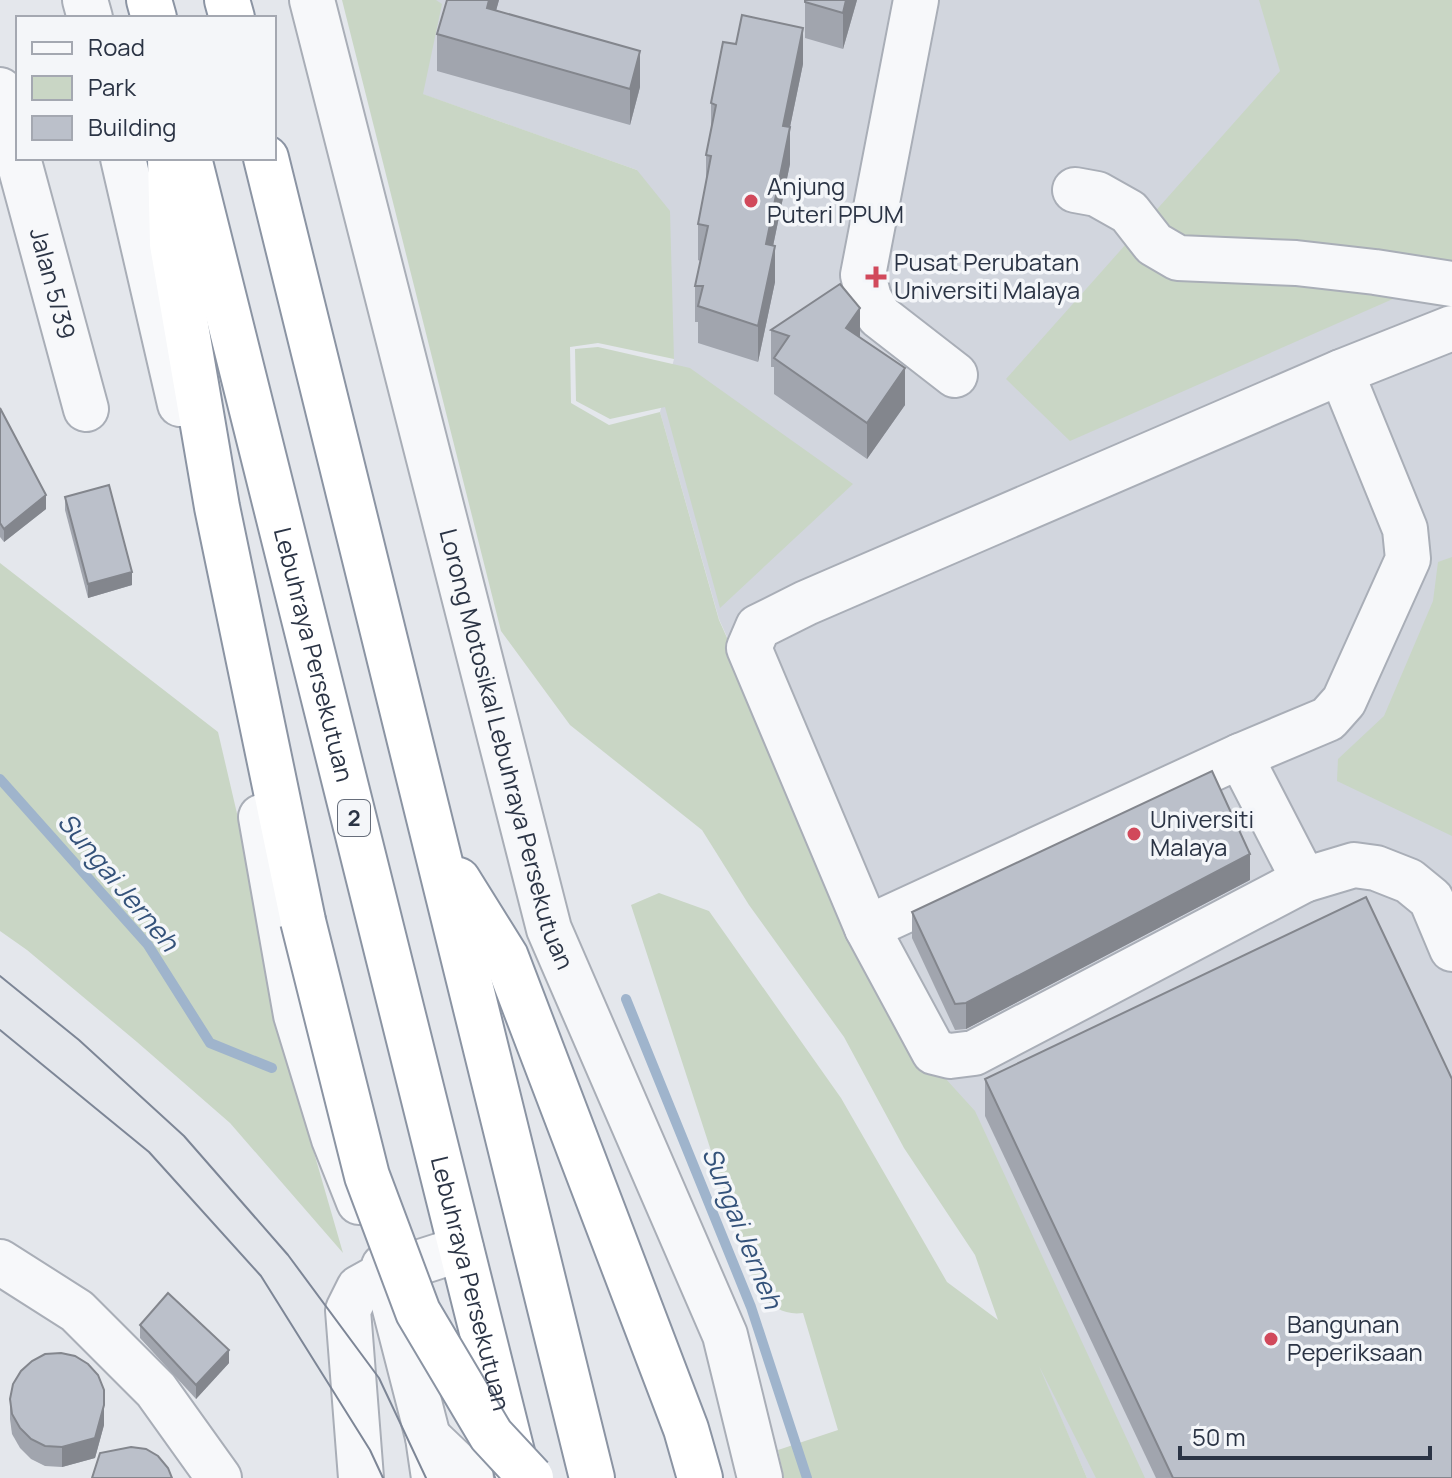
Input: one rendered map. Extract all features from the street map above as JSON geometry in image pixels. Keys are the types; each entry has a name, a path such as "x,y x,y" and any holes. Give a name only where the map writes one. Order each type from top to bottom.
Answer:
{"highway":[{"path":"170,160 172,244 217,507 303,921 367,1176 418,1312 491,1435 531,1478"},
{"name":"Lebuhraya Persekutuan","path":"189,160 518,1478"},
{"path":"266,160 592,1478"},
{"path":"436,844 506,957 686,1429 700,1478"}],"street":[{"name":"Lorong Motosikal Lebuhraya Persekutuan","path":"312,0 549,929 725,1335 760,1478"},
{"path":"916,0 863,275 869,298 879,316 955,375"},
{"name":"Jalan 5/39","path":"0,90 16,150"},
{"name":"Jalan 5/39","path":"19,160 86,409"},
{"path":"123,160 209,528 296,1015 334,1139 386,1273 431,1458 471,1478"},
{"path":"1075,190 1097,194 1129,212 1154,244 1178,258 1296,263 1452,284"},
{"path":"137,216 172,244"},
{"path":"1452,328 1341,372 806,603 758,627 749,648 867,928 934,1052 950,1056 974,1053 1304,880 1354,865 1376,868 1409,881 1431,899 1452,949"},
{"path":"867,928 1240,756 1328,719 1344,701 1407,565 1405,529 1341,372"},
{"path":"1240,756 1304,880"},
{"path":"361,1478 348,1310 359,1288 386,1273 461,1249"},
{"path":"0,1262 77,1311 156,1390 219,1478"},
{"path":"744,1412 748,1478"}],"shaded area":[{"name":"Universiti Malaya","path":"372,0 1452,0 1452,1478 1087,1478 1030,1347 911,1048 719,619 660,412 674,359 637,170 422,94"}],"green space":[{"path":"342,0 436,0 442,4 423,94 637,170 670,211 674,359 598,343 570,347 571,403 609,425 660,412 719,620 911,1048 935,1067 975,1111 1145,1478 1096,1478 1039,1366 1087,1478 784,1478 778,1450 838,1430 803,1313 775,1307 755,1286 631,905 659,893 709,911 841,1098 947,1282 998,1320 975,1255 904,1148 844,1037 749,905 702,830 570,725 501,631"},
{"path":"1259,0 1452,0 1452,273 1070,441 1006,379 1280,71"},
{"path":"598,347 690,368 853,484 720,608 665,407 610,419 576,401 575,349"},
{"path":"1452,557 1452,836 1337,781 1338,759 1384,716 1433,601 1438,562"},
{"path":"0,563 218,732 249,865 278,1028 343,1253 230,1123 27,950 0,931"}],"building":[{"path":"447,0 489,0 487,8 640,51 630,89 437,34"},
{"path":"805,0 846,0 843,13"},
{"name":"Anjung Puteri PPUM","path":"742,15 803,28 783,126 790,127 766,244 775,246 758,326 698,306 703,286 695,286 708,226 698,224 711,156 706,155 716,105 711,103 723,42 736,44"},
{"path":"840,284 860,308 846,328 905,368 867,423 774,358 789,336 771,330"},
{"path":"0,408 46,495 4,529 0,523"},
{"path":"109,485 132,572 88,584 65,497"},
{"path":"1212,771 1250,854 966,1003 955,1004 912,912"},
{"name":"Bangunan Peperiksaan","path":"1366,897 1452,1079 1452,1478 1173,1478 985,1079"},
{"path":"168,1293 229,1350 196,1385 140,1325"},
{"path":"45,1354 75,1356 98,1375 104,1390 104,1405 95,1438 62,1447 45,1446 31,1439 20,1428 12,1414 10,1399 13,1384 32,1361"},
{"path":"131,1447 146,1449 158,1456 172,1478 92,1478 100,1453"}],"waterway":[{"name":"Sungai Jerneh","path":"0,779 148,945 210,1043 272,1068"},
{"name":"Sungai Jerneh","path":"626,999 751,1307 807,1478"}],"tram line":[{"path":"0,976 79,1040 184,1136 288,1255 379,1378 426,1478"},
{"path":"0,1030 149,1152 261,1276 370,1450 383,1478"}],"place":[{"name":"Anjung Puteri PPUM","path":"751,201"},
{"name":"Pusat Perubatan Universiti Malaya","path":"876,277"},
{"name":"Universiti Malaya","path":"1134,834"},
{"name":"Bangunan Peperiksaan","path":"1271,1339"}]}
